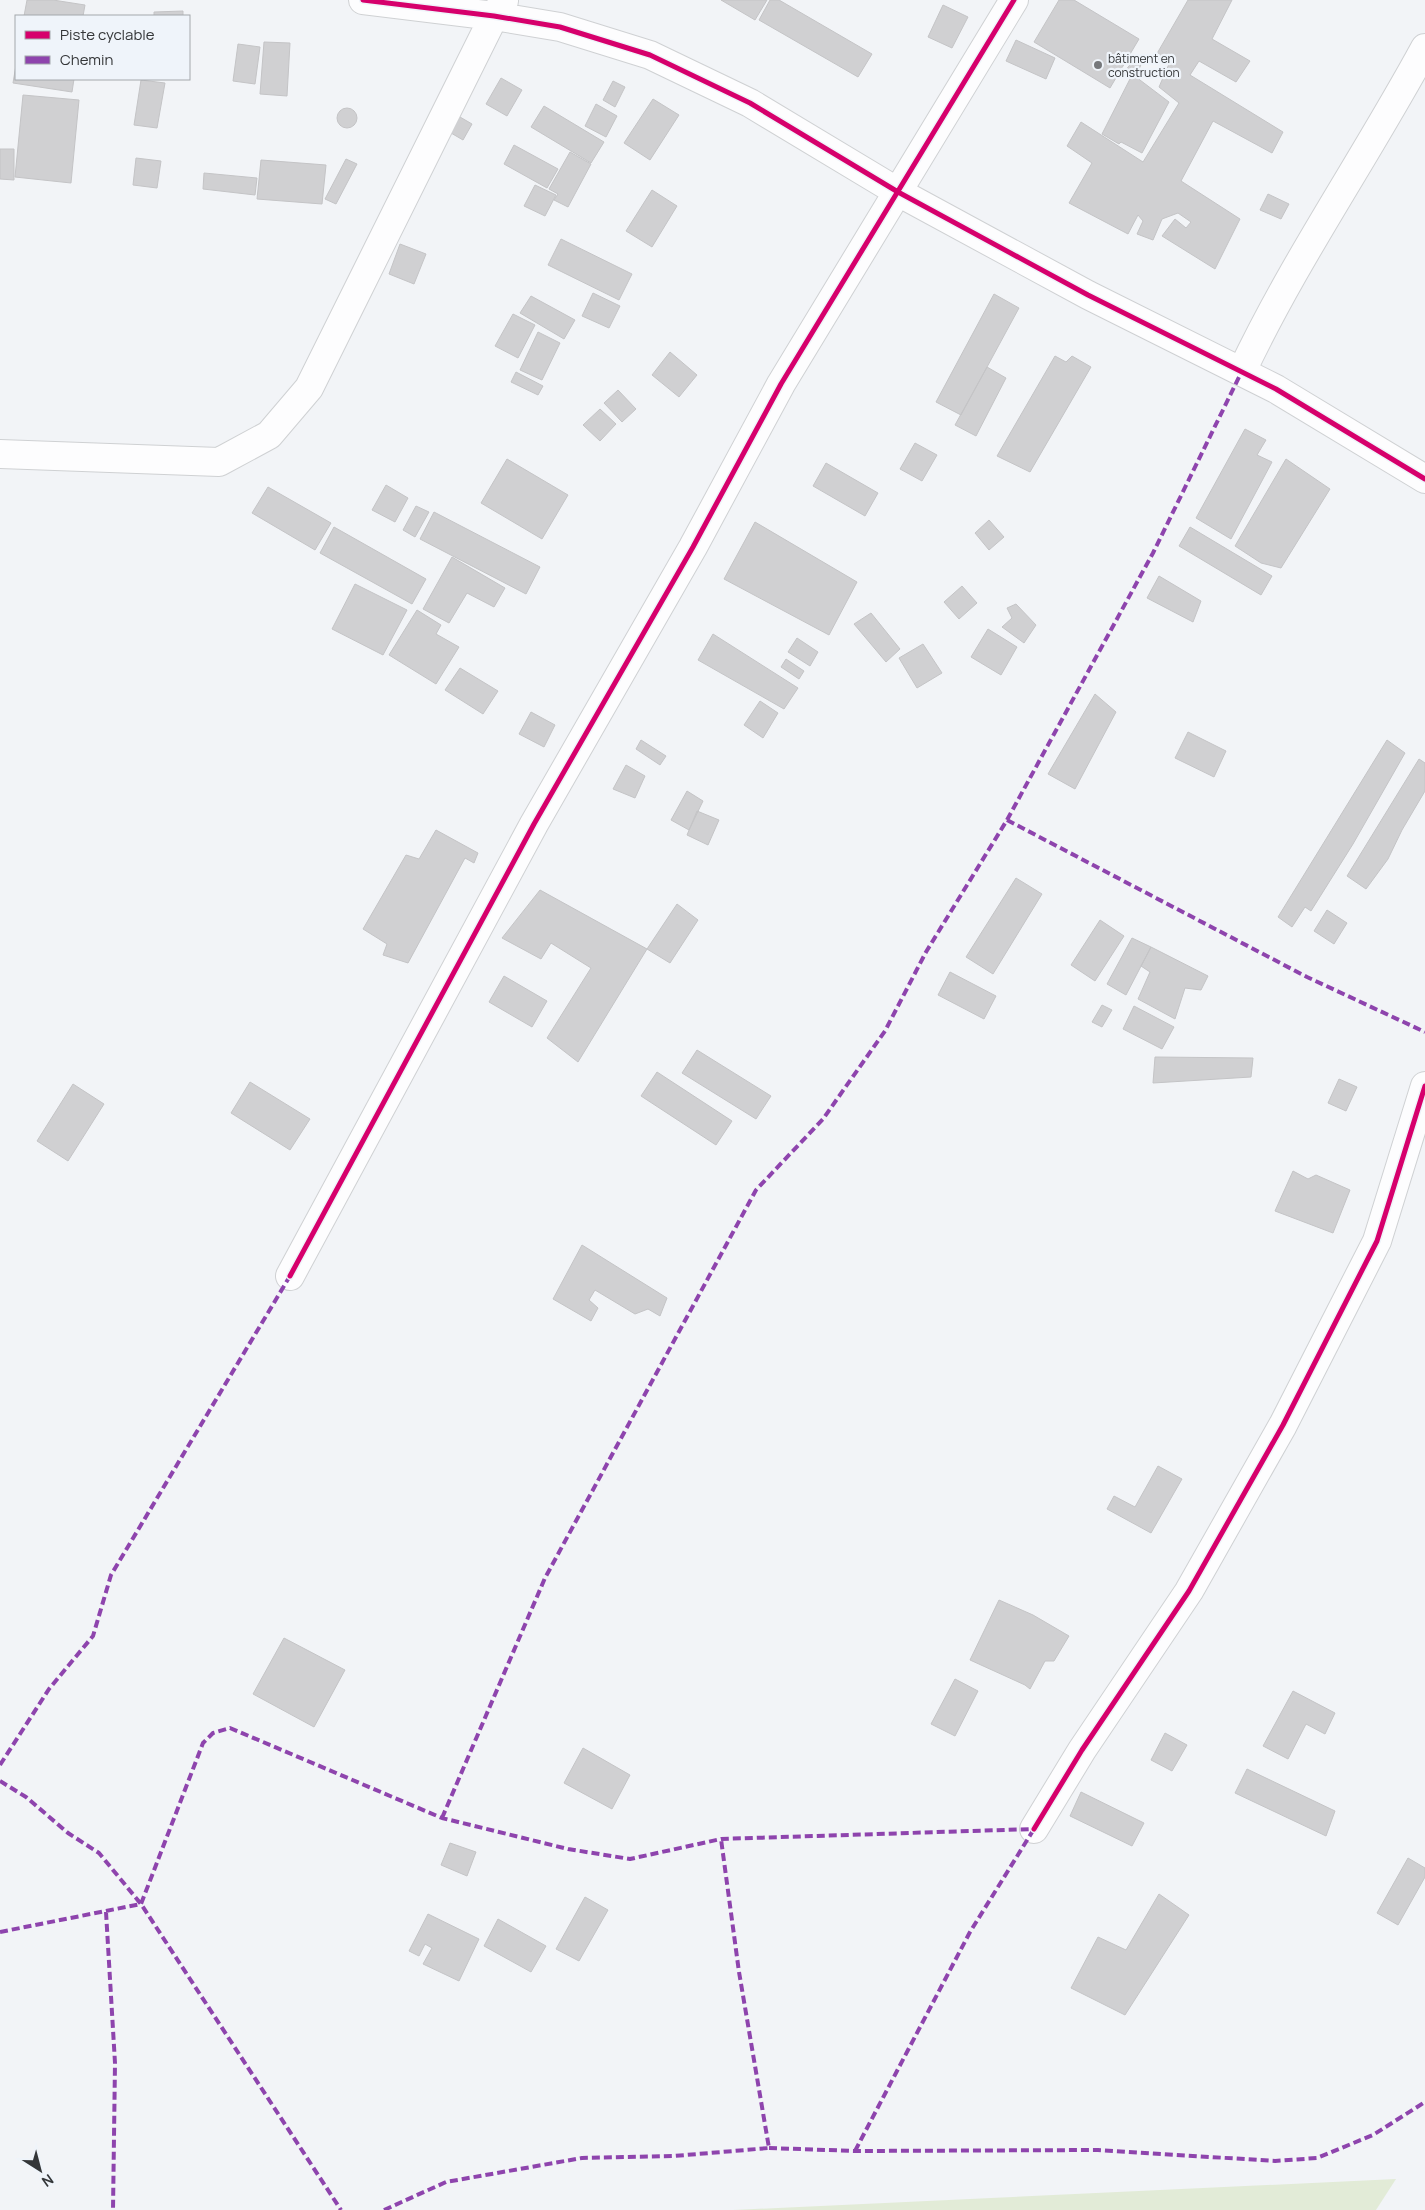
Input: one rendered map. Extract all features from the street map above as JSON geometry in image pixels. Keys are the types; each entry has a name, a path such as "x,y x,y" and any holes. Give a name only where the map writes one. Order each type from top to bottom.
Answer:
{"street":[{"path":"363,0 500,8 650,54 750,103 898,192 1088,295 1242,371 1425,479"},
{"path":"290,1276 534,824 693,548 781,384 1014,0"},
{"path":"0,454 220,462 269,435 309,388 500,8"},
{"path":"1242,371 1264,324 1394,106 1425,48"},
{"path":"1034,1829 1082,1750 1189,1591 1283,1425 1377,1241 1425,1086"}],"green space":[{"path":"1396,2179 1376,2210 733,2210"}],"building":[{"path":"27,0 53,0 85,5 83,15 24,15"},
{"path":"721,0 767,0 755,20"},
{"path":"770,0 779,0 872,54 858,77 759,20"},
{"name":"bâtiment en construction","path":"1059,0 1074,0 1139,39 1110,88 1034,42"},
{"path":"1188,0 1232,0 1212,39 1250,61 1236,82 1199,61 1190,75 1283,132 1272,153 1213,121 1181,181 1240,219 1215,269 1162,236 1175,219 1186,228 1191,222 1178,213 1162,219 1153,240 1137,234 1143,221 1138,215 1128,234 1069,203 1092,163 1067,146 1081,122 1143,162 1179,103 1159,87 1169,64 1155,57"},
{"path":"943,5 968,17 952,48 928,37"},
{"path":"183,11 183,15 154,15 154,12"},
{"path":"1016,40 1055,58 1046,79 1006,61"},
{"path":"264,42 290,43 287,96 260,94"},
{"path":"238,44 260,47 255,84 233,81"},
{"path":"1136,57 1142,62 1136,77 1169,102 1142,153 1121,142 1119,144 1102,134 1132,75 1125,71"},
{"path":"15,71 15,80 74,80 72,92 13,83"},
{"path":"501,78 522,90 507,116 486,104"},
{"path":"141,80 165,83 157,128 134,125"},
{"path":"613,81 625,87 615,107 603,100"},
{"path":"23,95 79,100 71,183 15,177"},
{"path":"653,99 679,115 650,160 624,143"},
{"path":"596,104 617,116 606,137 585,126"},
{"path":"544,106 604,142 591,163 531,127"},
{"path":"347,108 354,111 357,118 354,125 347,128 340,125 337,118 340,111"},
{"path":"460,117 472,124 463,140 451,133"},
{"path":"514,145 558,169 547,188 504,164"},
{"path":"0,149 14,149 14,180 0,179"},
{"path":"570,152 591,164 568,207 554,200 558,194 549,189"},
{"path":"136,158 161,161 157,188 133,185"},
{"path":"346,159 357,164 336,204 325,199"},
{"path":"261,160 326,165 322,204 257,199"},
{"path":"204,173 257,178 255,195 203,189"},
{"path":"535,185 556,195 545,216 524,206"},
{"path":"652,190 677,206 652,247 626,231"},
{"path":"1268,194 1289,204 1281,219 1260,210"},
{"path":"561,239 632,274 619,300 548,265"},
{"path":"400,244 426,254 414,284 389,274"},
{"path":"593,293 620,306 609,328 582,316"},
{"path":"994,294 1019,308 961,415 936,402"},
{"path":"531,296 575,320 564,339 520,313"},
{"path":"513,314 535,325 518,358 495,346"},
{"path":"538,332 560,343 542,380 520,370"},
{"path":"670,352 697,375 679,397 652,375"},
{"path":"1055,356 1066,362 1072,356 1091,367 1030,472 997,456"},
{"path":"987,367 1006,378 976,436 955,425"},
{"path":"516,372 543,386 538,395 511,382"},
{"path":"618,390 636,409 622,422 604,403"},
{"path":"600,409 616,424 600,441 583,425"},
{"path":"1245,429 1266,440 1257,455 1272,462 1231,539 1196,518"},
{"path":"915,443 937,455 922,481 900,469"},
{"path":"507,459 568,495 542,539 481,503"},
{"path":"1286,459 1330,489 1281,568 1261,563 1235,546"},
{"path":"826,463 878,493 865,516 813,486"},
{"path":"386,485 408,498 395,522 372,510"},
{"path":"268,487 331,523 315,550 252,513"},
{"path":"416,506 429,512 415,537 403,530"},
{"path":"434,512 540,567 526,594 420,539"},
{"path":"989,520 1004,537 989,550 975,533"},
{"path":"755,522 857,582 829,635 724,579"},
{"path":"334,527 426,579 412,604 320,553"},
{"path":"1190,527 1272,576 1261,595 1179,546"},
{"path":"452,557 505,588 494,607 467,593 449,623 423,609"},
{"path":"1159,576 1201,601 1193,622 1147,598"},
{"path":"355,584 407,610 383,655 332,629"},
{"path":"962,586 977,603 959,619 944,602"},
{"path":"1016,604 1036,625 1024,643 1002,627 1012,618 1007,608"},
{"path":"417,610 441,625 436,634 459,647 436,684 389,655"},
{"path":"871,613 900,649 886,662 854,624"},
{"path":"988,629 1017,647 1001,675 971,657"},
{"path":"713,634 798,688 784,709 698,660"},
{"path":"797,638 818,652 810,666 788,652"},
{"path":"923,644 942,673 917,688 899,658"},
{"path":"786,659 804,671 799,679 781,667"},
{"path":"460,668 498,691 483,714 445,690"},
{"path":"1095,694 1116,712 1075,789 1048,774"},
{"path":"760,701 778,713 763,738 744,725"},
{"path":"531,712 555,725 544,747 519,734"},
{"path":"1188,732 1226,751 1214,777 1175,758"},
{"path":"641,740 666,756 660,765 636,749"},
{"path":"1387,740 1405,753 1353,844 1311,911 1305,907 1292,927 1278,917"},
{"path":"1419,759 1425,763 1425,791 1402,830 1388,859 1366,889 1347,876"},
{"path":"626,765 645,776 635,798 613,789"},
{"path":"687,791 703,801 689,830 671,820"},
{"path":"697,811 719,820 708,845 687,835"},
{"path":"436,830 478,853 474,863 465,858 408,963 383,955 387,944 363,929 406,855 419,859"},
{"path":"1016,878 1042,894 993,974 966,957"},
{"path":"540,890 647,949 578,1062 547,1038 591,968 551,943 541,959 502,938"},
{"path":"677,904 698,920 670,963 647,949"},
{"path":"1327,910 1347,923 1334,944 1314,931"},
{"path":"1100,920 1124,936 1095,981 1071,965"},
{"path":"1132,938 1151,947 1126,995 1107,984"},
{"path":"1151,947 1208,976 1201,990 1185,988 1175,1019 1138,999 1150,972 1141,966"},
{"path":"950,972 996,996 984,1019 938,995"},
{"path":"504,976 547,1001 532,1027 489,1002"},
{"path":"1102,1005 1112,1010 1102,1027 1092,1022"},
{"path":"1134,1006 1174,1027 1162,1049 1123,1029"},
{"path":"697,1050 771,1096 756,1119 682,1073"},
{"path":"1155,1057 1253,1058 1251,1077 1153,1083"},
{"path":"657,1072 732,1121 716,1145 641,1096"},
{"path":"1339,1079 1357,1087 1346,1111 1328,1103"},
{"path":"250,1082 310,1119 290,1150 231,1113"},
{"path":"73,1084 104,1104 68,1161 37,1141"},
{"path":"1293,1171 1308,1179 1316,1175 1350,1190 1333,1233 1275,1211"},
{"path":"582,1245 667,1298 660,1316 648,1309 635,1314 595,1290 589,1300 598,1308 591,1321 553,1299"},
{"path":"1158,1466 1182,1479 1151,1533 1107,1509 1114,1496 1135,1507"},
{"path":"999,1600 1033,1615 1069,1636 1054,1661 1045,1661 1030,1689 970,1660"},
{"path":"284,1638 345,1670 314,1727 253,1694"},
{"path":"955,1679 978,1691 955,1736 931,1724"},
{"path":"1293,1691 1335,1713 1325,1734 1306,1724 1288,1759 1263,1746"},
{"path":"1165,1733 1187,1745 1172,1771 1151,1760"},
{"path":"583,1748 630,1775 612,1809 564,1783"},
{"path":"1247,1769 1335,1811 1326,1836 1235,1793"},
{"path":"1081,1792 1144,1823 1132,1846 1070,1816"},
{"path":"450,1843 476,1852 467,1876 441,1865"},
{"path":"1408,1858 1425,1868 1425,1877 1398,1925 1377,1913"},
{"path":"1159,1894 1189,1915 1125,2015 1071,1988 1098,1937 1126,1950"},
{"path":"585,1897 608,1910 579,1961 556,1949"},
{"path":"428,1914 479,1939 459,1981 423,1964 432,1948 425,1944 419,1956 409,1951"},
{"path":"498,1919 546,1946 531,1972 484,1946"}],"marked path":[{"path":"442,1818 545,1578 756,1190 823,1119 885,1031 926,952 1007,820 1153,553 1242,371"},
{"path":"1007,820 1307,977 1425,1032"},
{"path":"0,1765 49,1689 93,1636 111,1575 290,1276"},
{"path":"0,1932 141,1904 203,1743 213,1733 230,1728 442,1818 568,1849 630,1859 721,1839 1034,1829"},
{"path":"0,1781 26,1797 68,1833 99,1853 141,1904 341,2210"},
{"path":"855,2151 970,1932 1034,1829"},
{"path":"384,2210 446,2182 582,2158 674,2156 769,2148 739,1972 721,1839"},
{"path":"106,1912 115,2063 113,2210"},
{"path":"769,2148 855,2151 1098,2150 1275,2161 1317,2158 1373,2135 1425,2102"}],"cycle path":[{"path":"363,0 494,16 560,27 650,55 750,103 898,192 1088,295 1276,389 1425,479"},
{"path":"290,1276 534,824 693,547 781,384 1014,0"},
{"path":"1034,1829 1082,1750 1189,1591 1283,1425 1377,1241 1425,1086"}],"place":[{"name":"bâtiment en construction","path":"1098,65"}]}
